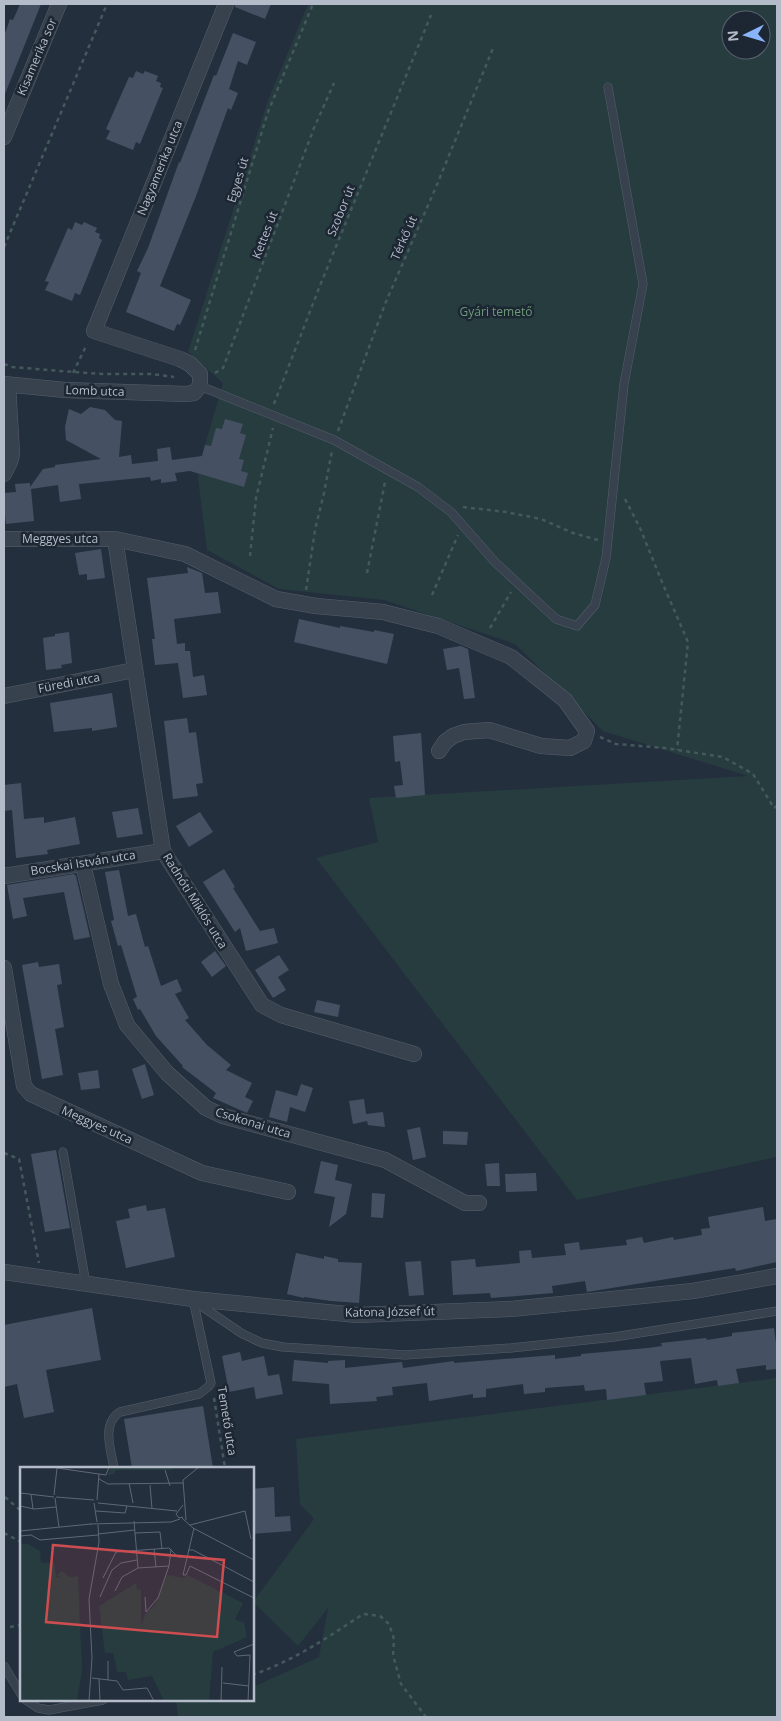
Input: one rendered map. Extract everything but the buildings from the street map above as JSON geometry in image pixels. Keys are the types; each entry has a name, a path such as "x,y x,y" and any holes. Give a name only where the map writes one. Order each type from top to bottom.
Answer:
{"street":[{"name":"Kisamerika sor","path":"4,138 60,4"},
{"name":"Nagyamerika utca","path":"94,331 226,4"},
{"path":"94,331 180,359 190,364 200,374 200,383"},
{"name":"Lomb utca","path":"6,385 65,390 186,394 194,393 200,383"},
{"path":"4,474 12,454 6,385"},
{"name":"Meggyes utca","path":"4,539 115,539 185,554 276,600 383,612 438,626 511,657 565,700 587,731"},
{"name":"Radnóti Miklós utca","path":"115,539 163,851 262,1005 281,1016 414,1054"},
{"name":"Füredi utca","path":"4,696 134,670"},
{"path":"439,751 445,742 453,736 464,732 489,730 541,746 570,748 584,741 587,731"},
{"name":"Bocskai István utca","path":"4,876 163,851"},
{"name":"Csokonai utca","path":"83,864 111,984 126,1025 166,1073 206,1108 223,1116 385,1160 465,1203 478,1203"},
{"name":"Meggyes utca","path":"4,968 24,1086 31,1094 202,1173 288,1192"},
{"name":"Katona József út","path":"4,1272 193,1299 357,1315 511,1309 693,1291 777,1276"}],"lane":[{"path":"200,383 272,416 334,440 418,487 450,512 495,562 556,619 577,626 595,605 606,558 624,384 643,284 608,87"},
{"path":"63,1152 86,1284"},
{"path":"193,1299 240,1333 262,1343 283,1347 405,1355 511,1348 604,1338 777,1311"},
{"path":"114,1467 108,1433 109,1423 113,1416 120,1412 199,1394 211,1383 193,1299"},
{"path":"4,1666 20,1692"},
{"path":"28,1701 38,1708 49,1710 98,1701"}],"path":[{"path":"4,247 107,4"},
{"name":"Egyes út","path":"190,364 268,112 313,4"},
{"name":"Szobor út","path":"250,556 256,498 272,416 321,284 431,15"},
{"name":"Térkő út","path":"304,604 315,530 334,440 384,304 436,187 494,46"},
{"name":"Kettes út","path":"200,383 223,368 314,128 334,83"},
{"path":"65,390 94,331"},
{"path":"4,364 12,367 74,372 151,374 188,379 200,383"},
{"path":"367,573 388,470"},
{"path":"614,480 640,528 688,642 677,750"},
{"path":"437,502 474,510 506,512 541,519 573,533 608,543"},
{"path":"432,594 462,525"},
{"path":"490,628 516,582"},
{"path":"587,731 616,744 724,757 753,774 774,808 777,806"},
{"path":"4,1153 19,1159 40,1265"},
{"name":"Temető utca","path":"210,1376 226,1467"},
{"path":"5,1497 20,1510"},
{"path":"4,1533 20,1541"},
{"path":"254,1674 301,1655 363,1614 380,1616 389,1624 394,1639 393,1655 401,1684 426,1717"},
{"path":"10,1627 20,1625"}],"green space":[{"name":"Gyári temető","path":"308,4 777,4 777,1157 577,1200 316,858 378,842 369,798 748,776 603,731 515,644 384,600 279,589 207,550 198,478 205,445 223,383 188,352 267,103"},
{"path":"777,1378 777,1717 178,1717 176,1701 254,1701 254,1687 319,1657 328,1608 298,1646 254,1603 314,1519 300,1504 296,1439"}]}
